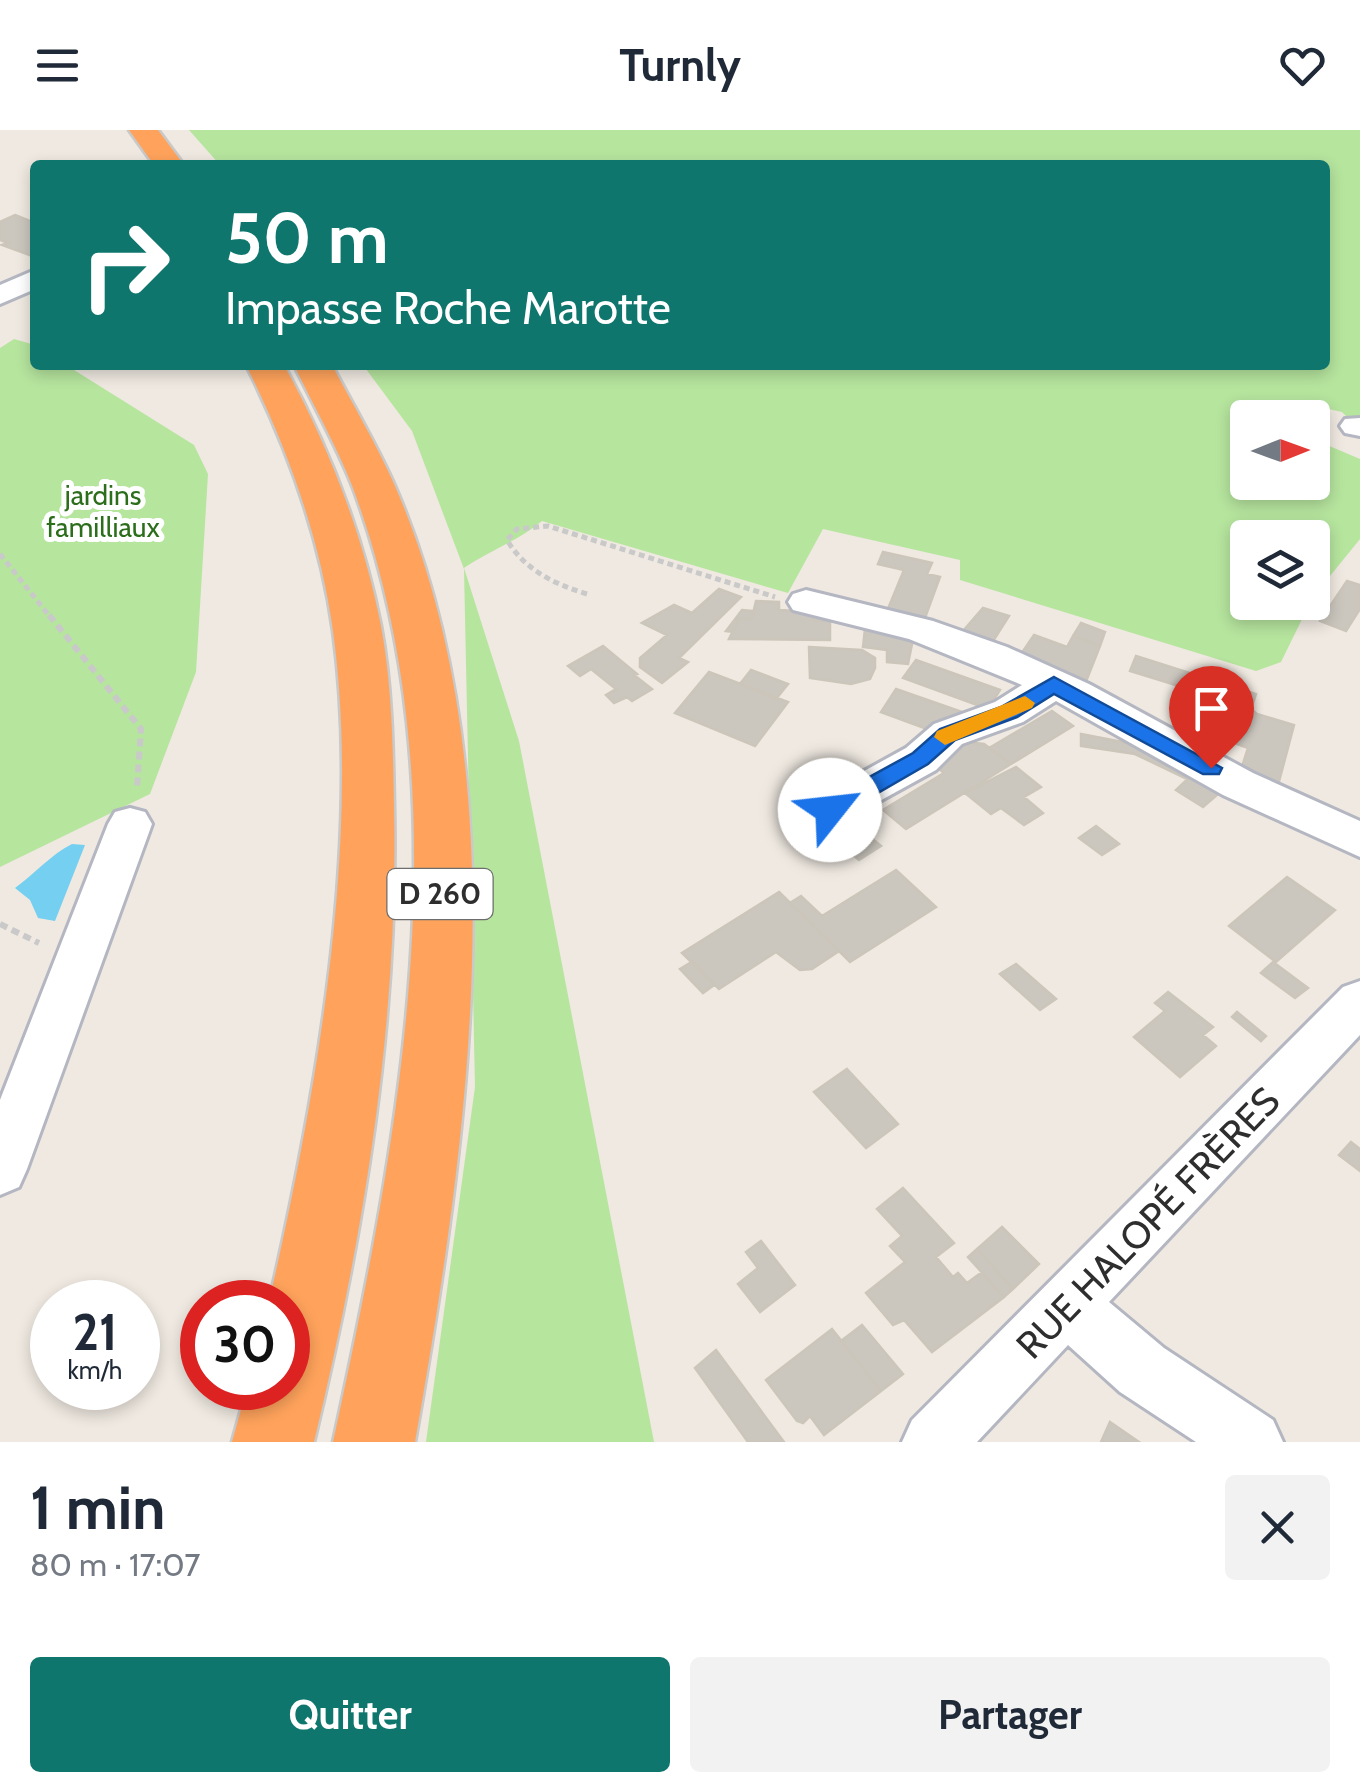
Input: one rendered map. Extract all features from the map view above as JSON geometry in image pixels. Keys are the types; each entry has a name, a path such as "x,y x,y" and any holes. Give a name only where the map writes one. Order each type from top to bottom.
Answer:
{"highway":[{"path":"142,130 165,160"},
{"name":"D 260","path":"269,370 289,409 333,523 355,616 364,701 367,827 361,953 347,1079 308,1280"},
{"name":"D 260","path":"317,370 334,398 383,508 404,576 426,664 442,796 430,1095 374,1442"},
{"name":"D 260","path":"273,1442 281,1410"}],"street":[{"path":"0,296 30,281"},
{"path":"806,602 920,630 1054,684 1238,784 1360,840"},
{"path":"830,810 920,759 948,734 1009,712 1054,684"},
{"path":"0,1169 130,824"},
{"name":"RUE HALOPÉ FRÈRES","path":"934,1442 1360,1002"},
{"path":"1068,1306 1142,1370 1251,1442"}],"path":[{"path":"587,594 542,576 514,553 508,540 517,529 548,526 752,594 806,602"},
{"path":"0,554 140,729 140,770 130,824"}],"green space":[{"path":"189,130 1360,130 1360,421 1330,409 1330,400 1230,400 1230,500 1330,500 1330,446 1360,459 1360,539 1330,576 1330,520 1230,520 1230,620 1302,620 1281,662 1256,671 960,580 960,560 823,529 788,593 542,521 464,568 519,741 654,1442 426,1442 475,1087 464,569 412,431 367,370 1330,370 1330,160 216,160"},
{"name":"jardins familliaux","path":"14,339 30,344 30,370 74,370 194,445 208,474 196,672 150,794 0,867 0,348"}],"water":[{"path":"72,844 85,845 55,921 38,918 30,900 15,888"}],"building":[{"path":"15,215 30,221 30,255 2,245 8,243 0,240 0,222"},
{"path":"883,552 932,563 927,574 940,577 925,618 918,622 885,616 904,570 878,564"},
{"path":"1347,581 1360,585 1360,609 1346,631 1320,621 1330,620 1330,606"},
{"path":"719,589 741,597 679,658 688,662 662,683 640,667 640,658 667,635 642,623 674,605 692,613"},
{"path":"756,601 779,602 779,610 814,612 814,620 830,621 830,640 729,639 739,619 752,618"},
{"path":"983,608 1009,616 988,649 957,638"},
{"path":"742,610 754,611 752,618 739,619 733,632 726,631"},
{"path":"1081,623 1105,632 1100,646 1073,636"},
{"path":"865,629 914,634 908,664 887,662 887,650 863,647"},
{"path":"1034,635 1067,647 1073,636 1100,646 1085,684 1017,660"},
{"path":"603,646 652,689 632,701 627,697 614,703 606,695 616,689 591,669 580,676 568,666"},
{"path":"809,647 862,650 875,658 875,668 870,679 851,684 810,678"},
{"path":"1136,656 1256,694 1251,709 1257,714 1294,725 1277,789 1240,773 1248,748 1205,732 1212,715 1225,719 1234,703 1130,671"},
{"path":"916,660 1000,690 988,709 903,678"},
{"path":"751,670 788,684 776,699 740,684"},
{"path":"709,672 788,702 755,746 675,713"},
{"path":"896,689 971,715 924,728 881,712"},
{"path":"1052,711 1073,726 1011,764 989,748"},
{"path":"1081,734 1133,744 1195,772 1187,779 1135,754 1081,746"},
{"path":"967,742 984,744 1011,764 906,829 883,810 944,773 932,763"},
{"path":"1016,767 1041,787 1024,797 1043,813 1024,825 1001,808 991,814 965,793"},
{"path":"1195,772 1224,789 1203,807 1176,790"},
{"path":"844,816 881,846 859,860 824,830"},
{"path":"1096,826 1119,844 1102,855 1079,838"},
{"path":"896,870 936,907 850,962 790,903 801,896 822,916"},
{"path":"1287,877 1335,910 1276,962 1229,926"},
{"path":"779,892 839,951 812,969 800,970 776,952 719,989 682,953"},
{"path":"693,961 714,985 703,993 680,969"},
{"path":"1273,962 1308,988 1295,998 1261,973"},
{"path":"1016,964 1056,999 1040,1010 1000,974"},
{"path":"1168,992 1213,1027 1203,1035 1216,1046 1180,1077 1134,1037 1165,1011 1155,1003"},
{"path":"1237,1012 1266,1036 1261,1041 1232,1017"},
{"path":"847,1069 898,1124 866,1148 814,1092"},
{"path":"1351,1142 1360,1149 1360,1171 1339,1155"},
{"path":"903,1188 954,1243 936,1257 953,1277 958,1273 967,1283 981,1273 1004,1297 932,1352 904,1320 893,1325 866,1293 905,1262 890,1246 902,1236 877,1209"},
{"path":"1002,1227 1039,1264 1013,1289 977,1249"},
{"path":"761,1241 795,1285 760,1312 738,1284 758,1268 746,1252"},
{"path":"977,1249 1013,1289 1004,1297 968,1257"},
{"path":"862,1325 903,1374 881,1391 841,1341"},
{"path":"832,1329 881,1391 824,1435 810,1416 803,1423 797,1421 766,1380"},
{"path":"716,1350 784,1442 748,1442 695,1368"},
{"path":"1110,1422 1139,1442 1101,1442"}],"slow traffic":[{"path":"945,737 1025,703"}],"route":[{"path":"830,810 920,759 948,734 1009,712 1054,684 1211,768"}]}
